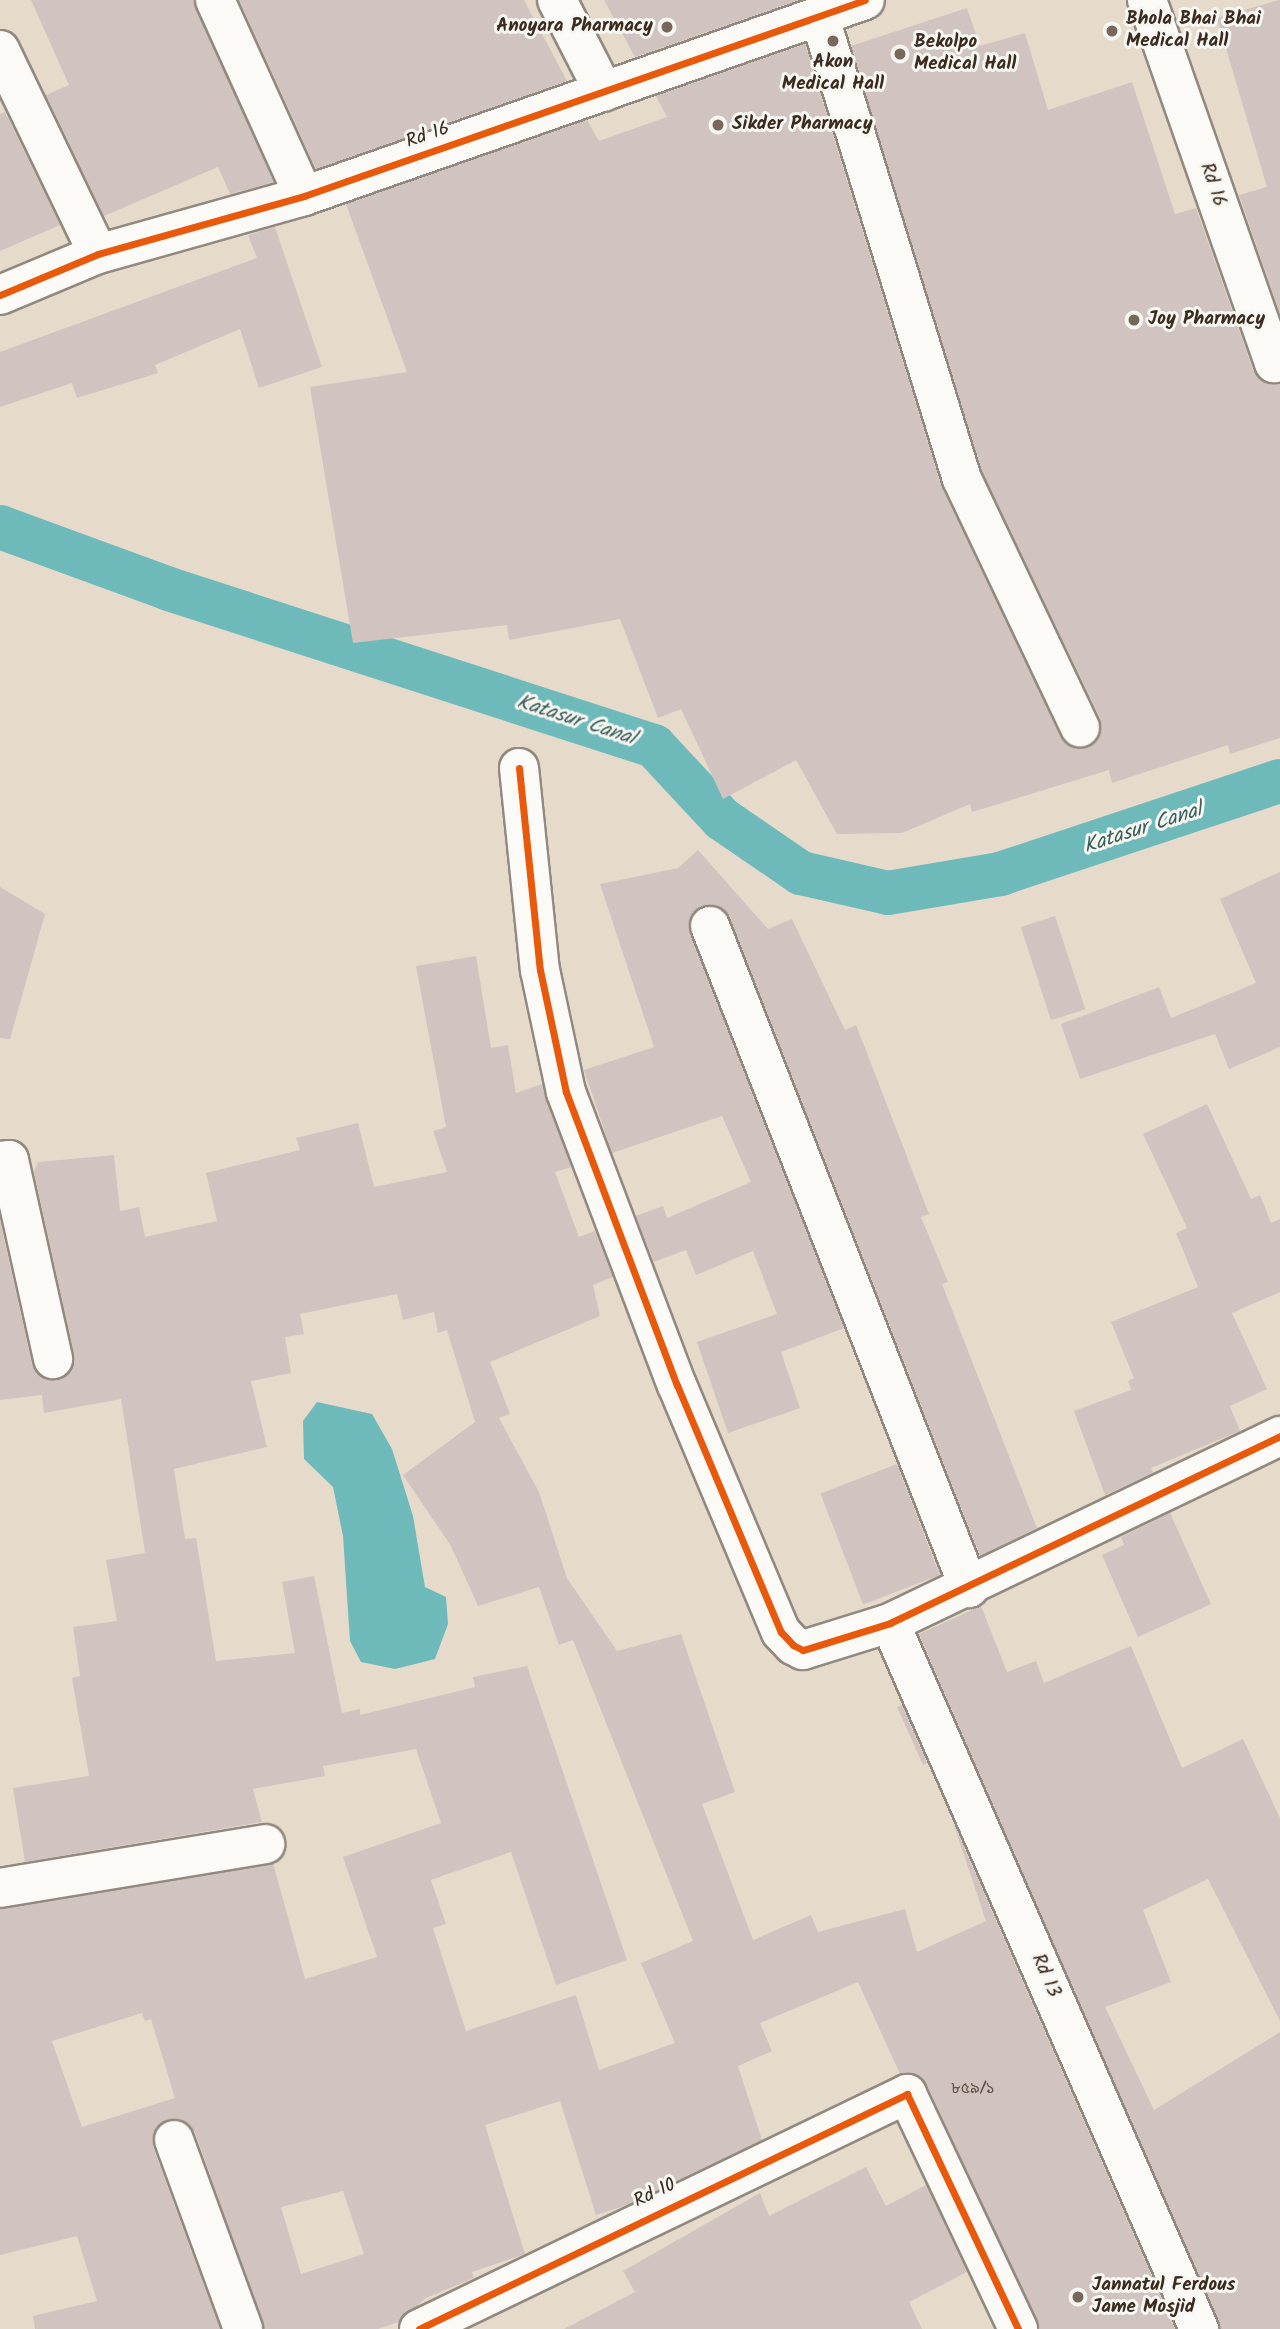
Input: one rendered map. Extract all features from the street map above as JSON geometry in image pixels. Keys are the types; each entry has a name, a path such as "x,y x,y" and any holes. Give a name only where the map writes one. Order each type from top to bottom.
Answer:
{"street":[{"path":"215,0 304,196"},
{"path":"557,0 604,92"},
{"name":"Rd 16","path":"0,295 98,254 304,196 821,20 865,0"},
{"name":"Rd 16","path":"1147,0 1274,363 1280,361"},
{"path":"821,20 962,479 1080,727"},
{"path":"0,50 98,254"},
{"path":"519,768 540,970 566,1092 780,1632 803,1650 890,1623 969,1588 1280,1436"},
{"path":"710,926 969,1588"},
{"path":"0,1161 9,1160 52,1359"},
{"name":"Rd 13","path":"890,1623 1199,2329"},
{"path":"0,1888 265,1844"},
{"name":"Rd 10","path":"419,2329 907,2094 1018,2329"},
{"path":"174,2140 243,2329"}],"water":[{"path":"317,1402 372,1414 392,1449 413,1516 425,1587 446,1597 448,1624 435,1659 395,1669 361,1662 350,1641 343,1536 333,1487 304,1459 303,1421"}],"building":[{"path":"31,0 193,0 274,182 230,194 218,167 104,216 46,95 69,85"},
{"path":"239,0 524,0 567,81 316,169"},
{"path":"604,0 799,0 635,57"},
{"path":"1280,0 1280,314 1239,195 1267,187 1217,18"},
{"path":"967,8 980,46 1025,33 1048,110 1132,82 1175,214 1196,208 1253,370 1260,380 1280,384 1280,738 1230,754 1228,745 1112,783 1109,770 972,812 970,804 902,833 837,834 796,760 723,799 681,709 658,718 620,619 509,640 507,625 353,643 310,387 407,372 346,204 587,120 599,141 667,117 656,96 805,44 942,488 1060,736 1078,749 1098,740 1100,718 982,471 851,46"},
{"path":"5,112 60,225 0,251 0,114"},
{"path":"275,227 322,367 259,388 240,329 155,365 158,373 77,398 72,383 0,407 0,352 257,258 248,235"},
{"path":"698,850 768,929 792,919 845,1030 856,1025 929,1214 921,1217 948,1282 942,1284 1037,1528 980,1556 730,918 714,905 693,912 690,934 844,1328 781,1352 800,1408 728,1433 697,1342 777,1314 753,1251 696,1275 686,1250 654,1262 636,1216 663,1206 667,1218 751,1182 722,1116 612,1153 584,1070 654,1047 600,884 678,868"},
{"path":"1280,872 1280,1047 1229,1069 1215,1034 1080,1079 1061,1024 1159,987 1171,1018 1256,983 1220,899"},
{"path":"0,887 45,914 10,1039 0,1038"},
{"path":"1055,916 1085,1009 1051,1020 1021,927"},
{"path":"476,956 491,1048 508,1045 516,1093 542,1084 571,1167 555,1172 579,1237 595,1231 613,1277 593,1285 600,1316 490,1362 510,1414 499,1418 539,1492 567,1578 617,1651 681,1634 735,1792 702,1804 753,1940 811,1915 818,1932 905,1909 917,1952 986,1921 953,1822 1175,2329 1040,2329 927,2085 919,2076 900,2074 858,1982 760,2023 772,2051 738,2066 762,2140 624,2206 596,2215 560,2101 485,2125 525,2254 472,2272 474,2278 426,2298 399,2322 378,2329 264,2329 195,2132 178,2119 166,2120 153,2136 153,2147 220,2329 35,2329 33,2316 97,2301 77,2236 0,2255 0,1909 273,1863 305,1979 377,1957 343,1857 441,1823 416,1749 323,1766 325,1776 253,1789 262,1822 25,1862 13,1788 89,1776 72,1678 80,1676 73,1627 117,1621 106,1560 145,1553 121,1399 44,1413 42,1395 0,1400 0,1221 32,1364 46,1380 57,1380 68,1375 74,1354 34,1172 38,1162 114,1155 120,1211 139,1207 145,1237 217,1221 206,1173 300,1150 296,1138 358,1123 374,1187 447,1172 433,1131 446,1127 416,966","holes":["397,1294 403,1320 434,1312 438,1333 447,1330 475,1422 403,1475 451,1546 478,1606 539,1587 559,1645 573,1640 693,1941 641,1963 675,2043 599,2070 576,1995 466,2031 433,1928 446,1924 431,1880 511,1852 556,1985 627,1960 527,1666 473,1677 475,1687 360,1715 360,1709 342,1713 314,1576 282,1582 295,1653 216,1661 196,1538 185,1539 174,1469 267,1447 251,1381 291,1373 285,1337 304,1334 300,1314","142,2013 145,2021 151,2019 175,2098 82,2127 52,2041","343,2191 364,2254 301,2274 281,2207"]},
{"path":"1207,1104 1251,1199 1260,1195 1271,1223 1280,1219 1280,1292 1232,1313 1267,1389 1230,1406 1240,1431 1151,1468 1153,1473 1105,1495 1074,1411 1131,1390 1128,1381 1134,1378 1111,1322 1198,1287 1176,1233 1187,1228 1143,1134"},
{"path":"897,1464 940,1575 863,1604 820,1493"},
{"path":"1170,1513 1211,1604 1138,1637 1102,1555 1124,1545 1121,1537"},
{"path":"981,1606 1007,1672 1036,1661 1044,1683 1131,1646 1182,1768 1243,1739 1280,1818 1280,2021 1208,1879 1143,1910 1171,1982 1105,2007 1154,2110 1280,2032 1280,2329 1220,2329 919,1634"},
{"path":"902,1705 927,1763 923,1765 897,1707"},
{"path":"866,2167 886,2206 926,2185 967,2272 909,2302 922,2329 564,2329 635,2292 623,2271 760,2193 769,2216"}],"waterway":[{"name":"Katasur Canal","path":"0,527 169,589 654,746 722,819 801,873 888,893 1000,874 1280,781"}],"cycle path":[{"path":"0,295 98,254 304,196 865,0"},
{"path":"519,768 540,970 566,1092 677,1385 781,1632 793,1645 803,1650 890,1623 1280,1436"},
{"path":"419,2329 907,2094 1018,2329"}],"place":[{"name":"Anoyara Pharmacy","path":"667,27"},
{"name":"Bhola Bhai Bhai Medical Hall","path":"1112,31"},
{"name":"Akon Medical Hall","path":"833,41"},
{"name":"Bekolpo Medical Hall","path":"900,54"},
{"name":"Sikder Pharmacy","path":"718,125"},
{"name":"Joy Pharmacy","path":"1134,320"},
{"name":"Jannatul Ferdous Jame Mosjid","path":"1078,2297"}]}
